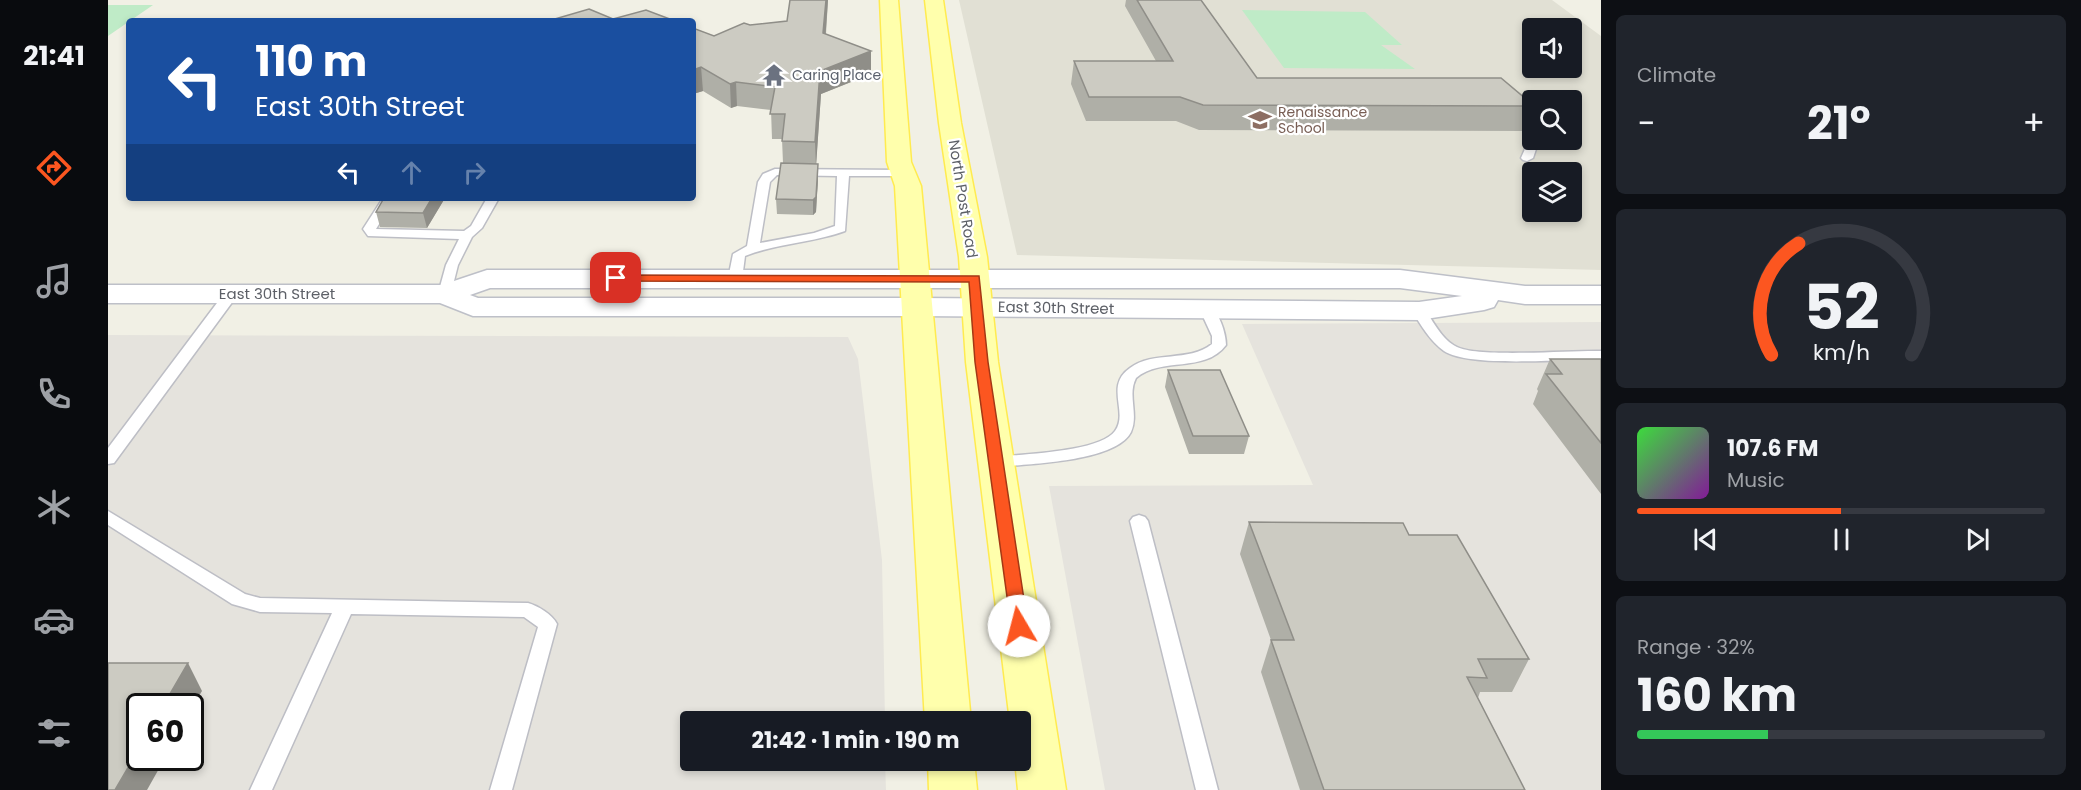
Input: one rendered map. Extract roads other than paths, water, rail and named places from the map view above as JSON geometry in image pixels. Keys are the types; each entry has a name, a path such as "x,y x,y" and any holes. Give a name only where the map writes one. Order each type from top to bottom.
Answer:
{"main road":[{"path":"890,0 899,162 908,186 947,711"},
{"name":"North Post Road","path":"934,0 976,293 982,362 1042,790"},
{"name":"East 30th Street","path":"108,294 445,294 487,279 735,279 916,293"},
{"name":"East 30th Street","path":"445,294 473,307 1400,279 1525,295 1601,295"},
{"name":"East 30th Street","path":"976,293 1207,310 1419,311 1525,295"},
{"path":"952,771 953,790"}],"lane":[{"path":"1527,158 1530,150"},
{"path":"753,247 764,182 767,176 775,172 903,173"},
{"path":"735,279 739,254 753,247 824,236 841,228 843,173"},
{"path":"387,201 369,230 379,234 467,235"},
{"path":"445,294 452,265 467,235 476,228 491,201"},
{"path":"108,459 231,294"},
{"path":"996,462 1066,455 1092,449 1122,434 1126,421 1123,392 1130,374 1148,364 1200,358 1212,353 1219,345 1219,336 1207,310"},
{"path":"1419,311 1443,343 1453,351 1490,354 1601,355"},
{"path":"108,517 239,599 260,604 528,610 548,624 501,790"},
{"path":"1139,522 1207,790"},
{"path":"261,790 345,606"}],"place":[{"name":"Caring Place","path":"774,75"},
{"name":"Renaissance School","path":"1260,120"}]}
